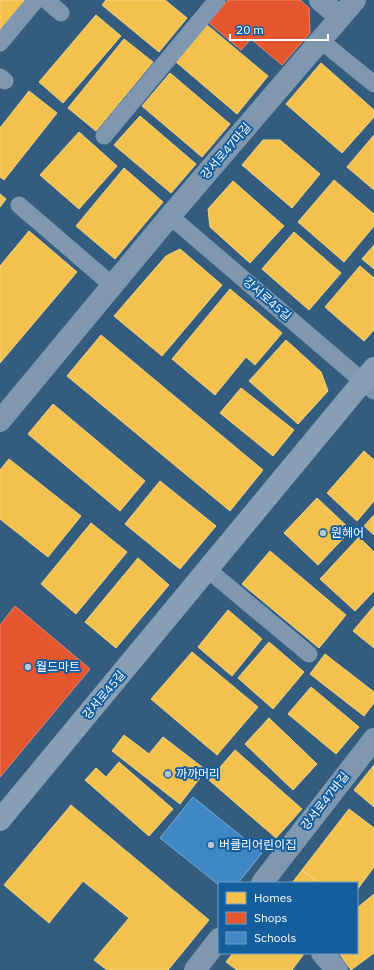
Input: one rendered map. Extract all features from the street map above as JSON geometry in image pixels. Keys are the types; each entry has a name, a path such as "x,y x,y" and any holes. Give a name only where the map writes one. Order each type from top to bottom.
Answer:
{"street":[{"path":"320,0 340,17"},
{"name":"강서로47마길","path":"0,421 170,216 355,0"},
{"name":"강서로45길","path":"0,820 207,569 370,380"},
{"name":"강서로47바길","path":"263,882 374,739"},
{"path":"194,970 218,940"},
{"path":"323,954 337,970"}],"lane":[{"path":"0,43 36,0"},
{"path":"46,0 61,12"},
{"path":"104,136 217,0"},
{"path":"320,40 374,84"},
{"path":"19,205 112,285"},
{"name":"강서로45길","path":"170,216 370,380"},
{"path":"207,569 309,654"}],"building: Homes":[{"path":"0,0 27,0 0,33"},
{"path":"106,0 165,0 187,18 159,52 102,5"},
{"path":"96,15 121,36 63,103 39,82"},
{"path":"207,25 268,76 237,114 176,62"},
{"path":"124,39 153,62 96,131 68,108"},
{"path":"321,63 374,110 374,117 342,153 286,104"},
{"path":"170,73 230,124 202,157 142,106"},
{"path":"29,91 57,113 4,180 0,177 0,128"},
{"path":"140,116 196,164 171,193 114,145"},
{"path":"79,132 117,166 79,209 40,175"},
{"path":"374,135 374,190 347,167"},
{"path":"263,140 280,140 320,174 292,208 242,165"},
{"path":"124,168 163,202 115,259 76,226"},
{"path":"334,180 374,214 374,226 344,262 298,222"},
{"path":"233,181 284,226 250,263 210,227 208,209"},
{"path":"0,194 6,199 0,207"},
{"path":"29,231 77,272 0,363 0,266"},
{"path":"294,232 341,273 309,310 262,269"},
{"path":"374,245 374,269 362,259"},
{"path":"180,249 222,285 162,356 114,316 166,256"},
{"path":"360,266 374,278 374,330 364,341 325,307"},
{"path":"230,289 282,333 255,365 246,357 215,395 172,359"},
{"path":"101,335 263,470 230,511 67,376"},
{"path":"286,340 321,372 328,391 298,424 249,381"},
{"path":"241,388 294,430 273,456 220,413"},
{"path":"53,404 145,481 120,511 28,434"},
{"path":"364,451 374,460 374,501 357,521 327,493"},
{"path":"9,459 81,516 48,557 0,519 0,470"},
{"path":"160,481 216,526 180,569 125,524"},
{"path":"317,498 351,530 318,565 284,533"},
{"path":"374,515 374,535 364,526"},
{"path":"91,523 127,552 76,614 41,584"},
{"path":"359,537 374,552 374,591 355,611 320,579"},
{"path":"270,551 346,615 319,648 242,584"},
{"path":"138,558 169,585 116,648 85,622"},
{"path":"374,606 374,648 353,631"},
{"path":"228,610 262,639 232,676 198,647"},
{"path":"269,642 304,672 273,709 238,678"},
{"path":"192,652 258,707 217,755 151,699"},
{"path":"325,654 374,692 374,703 364,716 310,674"},
{"path":"311,687 359,727 336,754 288,714"},
{"path":"269,718 317,764 293,790 245,744"},
{"path":"124,735 149,754 163,737 206,770 180,804 112,751"},
{"path":"235,750 302,809 276,838 209,780"},
{"path":"119,762 173,809 149,836 85,780 96,768 106,777"},
{"path":"374,765 374,807 354,790"},
{"path":"71,805 209,920 168,970 107,970 94,960 129,918 83,881 49,923 4,885"},
{"path":"349,809 374,828 374,867 358,889 358,882 318,882 302,870"},
{"path":"302,870 318,882 293,882"},
{"path":"374,894 374,953 351,970 340,954 358,954 358,907"},
{"path":"232,954 303,955 292,970 237,970 226,962"}],"building: Shops":[{"path":"228,0 300,0 309,8 310,33 282,65 251,39 241,50 208,22"},
{"path":"15,606 90,669 0,777 0,625"}],"building: Schools":[{"name":"버클리어린이집","path":"193,797 262,853 239,882 218,882 218,884 160,838"}],"place":[{"name":"원헤어","path":"323,533"},
{"name":"월드마트","path":"28,667"},
{"name":"까까머리","path":"168,774"},
{"name":"버클리어린이집","path":"211,845"}]}
